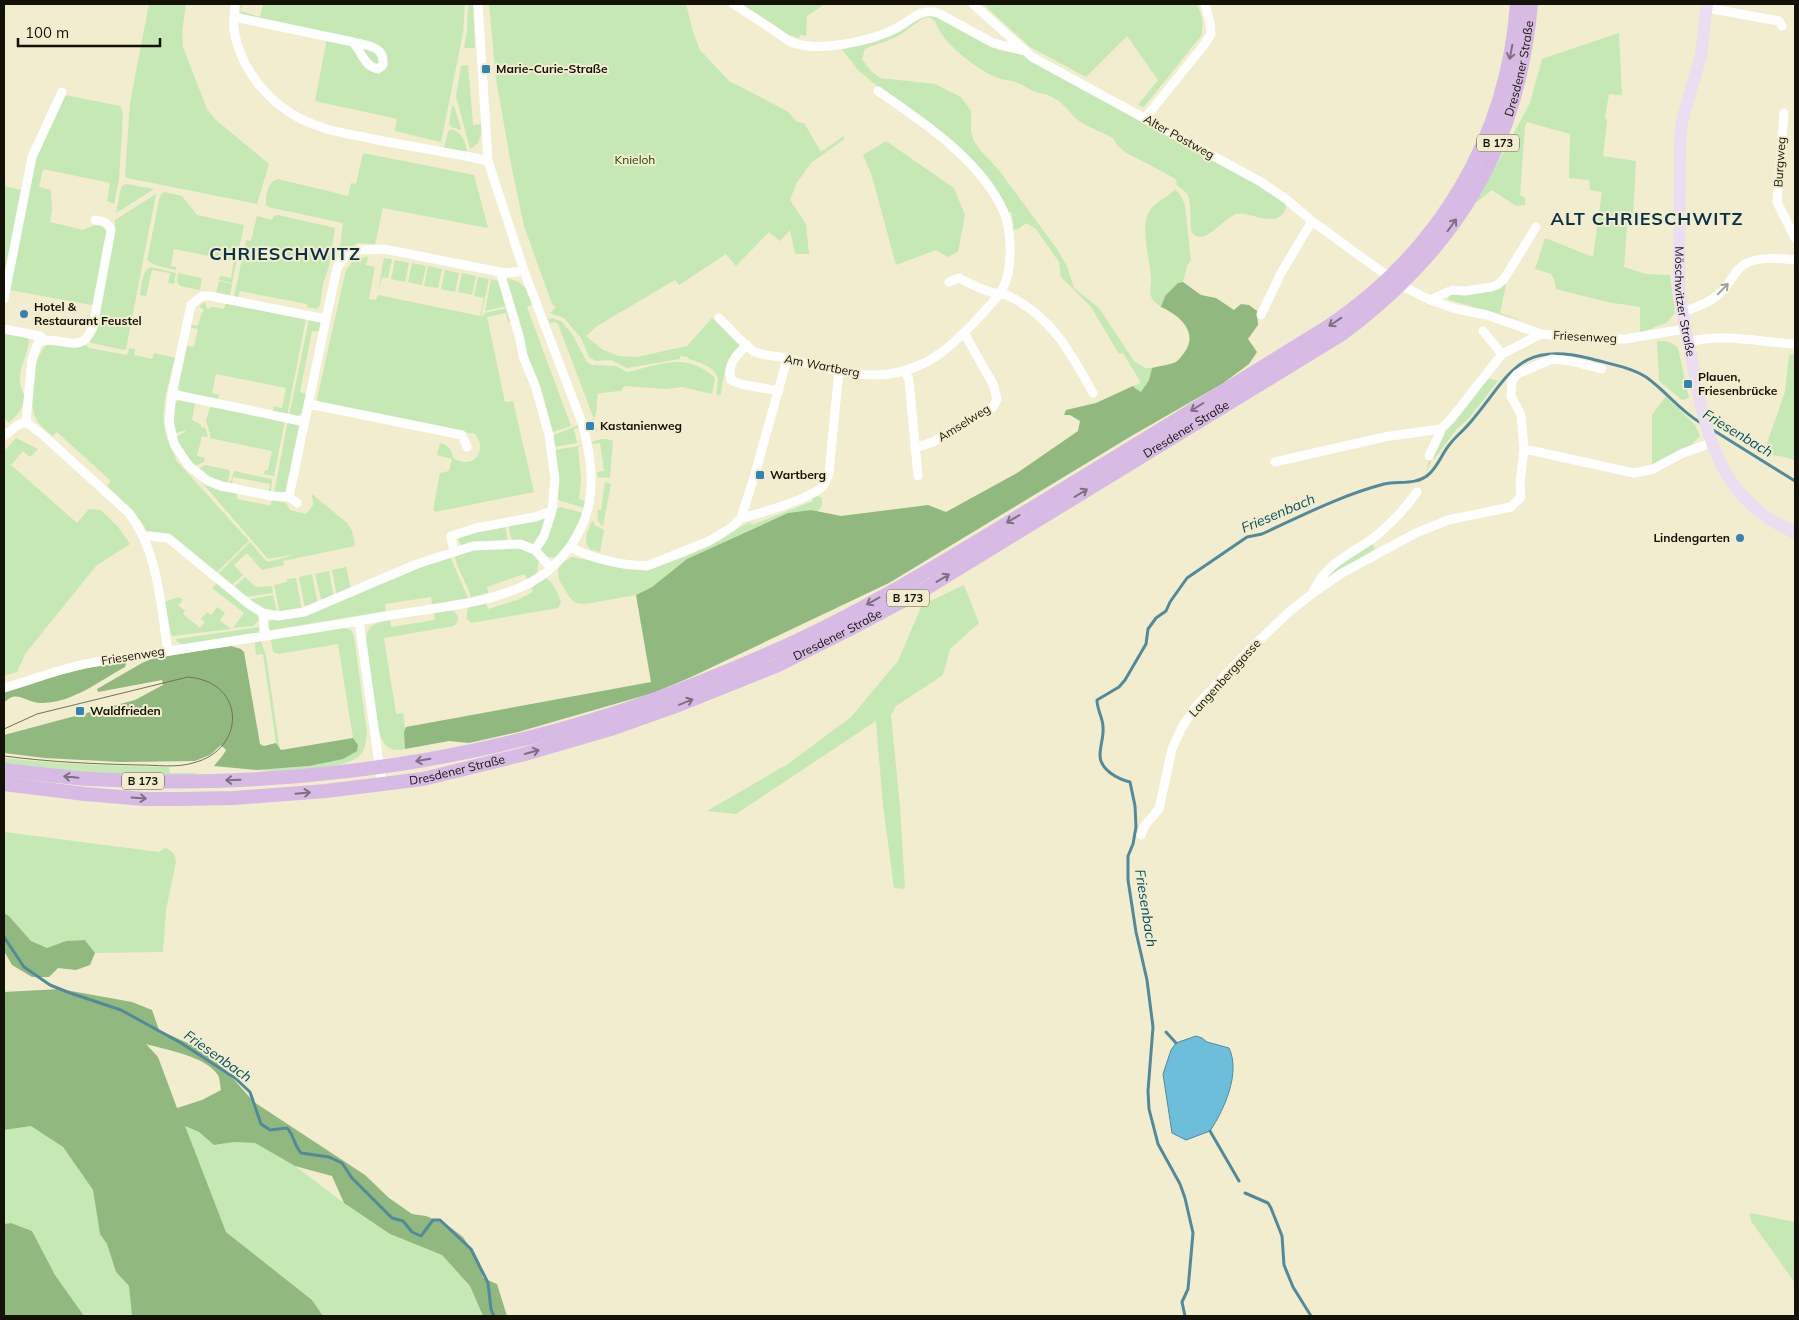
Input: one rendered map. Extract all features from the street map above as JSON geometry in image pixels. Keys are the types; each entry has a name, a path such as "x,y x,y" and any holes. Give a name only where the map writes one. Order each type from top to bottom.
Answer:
{"main road":[{"name":"B 173","path":"4,770 88,779 208,781 282,778 379,767 495,746 608,715 677,691 772,652 850,614 985,537 1379,296 1444,215 1480,151 1499,103 1507,73 1518,4"},
{"name":"Dresdener Straße","path":"4,784 85,794 179,800 268,796 423,779 467,769 614,728 676,706 778,665 848,630 925,589 1334,339 1379,296 1422,264 1470,199 1500,139 1522,70 1531,4"},
{"name":"Möschwitzer Straße","path":"1707,6 1700,55 1682,122 1680,141 1679,288 1682,312 1710,441 1730,480 1752,506 1768,519 1795,533"}],"street":[{"path":"235,4 234,30 241,54 253,77 266,95 302,120 322,128 488,161"},
{"path":"144,539 150,536 168,538 250,605 263,613 278,616 304,612 417,564 472,546 520,544 535,550 550,569 570,547 581,530 588,512 592,481 591,459 582,423 524,271 488,161 478,4"},
{"path":"733,4 791,42 804,45 836,45 869,39 897,28 916,15 929,11 938,13 993,43 1026,51"},
{"name":"Alter Postweg","path":"973,4 1032,56 1261,182 1385,274"},
{"path":"1145,118 1211,34 1205,4"},
{"path":"1707,6 1779,21 1782,26"},
{"path":"234,17 354,42"},
{"name":"Am Wartberg","path":"719,318 755,352 839,370 868,374 886,374 905,371 927,362 942,353 964,333 1000,294 1007,280 1010,241 1008,221 995,196 982,179 942,137 878,91"},
{"path":"4,299 32,157 62,92"},
{"name":"Burgweg","path":"1784,113 1778,202 1795,238"},
{"path":"26,422 32,359 38,343 44,340 72,344 86,340 93,327 111,230 108,224 95,220"},
{"path":"1261,314 1284,266 1312,221"},
{"path":"1430,300 1452,290 1465,292 1497,284 1504,279 1536,227"},
{"path":"326,319 210,296 202,296 191,305 172,394 169,421 174,444 194,471 208,481 221,486 293,500 305,422 337,268 343,259 352,252 384,249 500,272 524,271"},
{"path":"1682,312 1705,305 1724,290 1744,264 1757,260 1795,259"},
{"path":"500,272 520,339 523,356 536,388 549,435 555,479 552,511 544,536 535,550"},
{"name":"Friesenweg","path":"1385,274 1406,288 1430,300 1456,309 1487,315 1541,334 1598,339 1625,339 1685,329"},
{"path":"949,282 959,278 989,292 1010,296 1025,305 1057,334 1070,352 1093,393"},
{"path":"4,329 40,336 44,340"},
{"path":"1483,332 1502,354"},
{"name":"Amselweg","path":"915,448 933,442 993,407 997,399 993,384 964,333"},
{"path":"1429,456 1441,429 1502,354 1541,334"},
{"path":"1688,342 1703,338 1722,337 1795,344"},
{"path":"748,345 734,357 730,370 731,380 740,384 778,391"},
{"path":"570,547 588,556 647,566 709,541 732,527 740,518 755,474 787,359"},
{"name":"Langenberggasse","path":"1140,835 1145,824 1159,809 1172,749 1182,727 1192,712 1251,648 1289,612 1342,573 1416,532 1448,520 1515,505 1522,497 1520,483 1524,449 1521,415 1511,396 1512,380 1517,374 1552,359 1570,361 1602,369"},
{"path":"740,518 761,514 814,493 822,486 829,473 839,370"},
{"path":"905,371 909,380 918,476"},
{"path":"172,394 305,422"},
{"path":"309,404 462,435 467,447"},
{"path":"4,422 12,429"},
{"path":"4,436 12,429 26,422"},
{"path":"26,422 43,435 129,514 138,525 154,565 168,651"},
{"path":"1275,462 1384,437 1441,429"},
{"path":"1524,449 1634,473 1653,469 1710,441"},
{"name":"Langenberggasse","path":"1313,593 1318,581 1329,568 1393,522 1417,492"},
{"path":"454,552 451,536 476,528 535,517 552,511"},
{"name":"Friesenweg","path":"4,688 77,665 359,622 471,602 510,592 529,583 550,569"},
{"path":"263,613 265,636"},
{"path":"359,622 382,785"}],"green space":[{"path":"149,4 186,4 182,32 183,47 207,109 216,120 269,164 257,204 127,178 125,176 130,103"},
{"path":"240,4 242,4 241,11 260,17 263,4 465,4 463,33 441,142 395,131 397,119 315,101 328,33 241,15"},
{"path":"468,4 473,4 475,48 464,48 467,32"},
{"name":"Knieloh","path":"489,4 686,4 700,50 729,81 787,111 797,122 804,123 821,152 845,135 843,140 811,163 796,184 790,200 806,224 809,254 795,254 790,230 780,241 769,232 736,266 726,254 679,285 675,280 597,326 586,336 603,350 619,356 637,357 687,346 712,318 740,345 728,361 721,395 716,394 718,380 715,373 709,367 688,357 680,356 680,359 627,368 611,360 596,361 589,357 581,338 564,318 550,313 556,307 552,304 524,226 511,164 496,79"},
{"path":"742,4 825,4 807,16 806,36 800,35 799,38 787,34"},
{"path":"983,4 1197,4 1203,27 1201,36 1144,107 1138,105 1158,80 1127,36 1086,77 1030,47"},
{"path":"927,15 940,17 998,50 1026,55 1241,173 1285,202 1285,211 1279,217 1268,219 1237,214 1210,233 1199,237 1192,232 1190,204 1187,194 1176,184 1177,181 1174,178 1125,152 1117,145 1113,138 1079,121 1052,97 1035,92 1018,83 998,78 979,68 952,46 944,37 935,21 927,17 924,18 894,38 865,49 862,59 871,71 880,78 935,84 961,97 971,111 971,131 974,141 998,169 1057,249 1067,266 1074,288 1099,308 1134,361 1145,368 1152,368 1149,380 1141,392 1133,386 1141,383 1123,353 1119,354 1091,307 1061,277 1059,262 1036,229 1026,223 1018,229 1012,230 1014,226 1011,212 1007,213 979,171 858,70 841,48 858,46 880,39"},
{"path":"1619,33 1622,95 1609,94 1605,117 1607,121 1603,156 1636,161 1633,215 1628,214 1624,267 1646,274 1670,275 1675,313 1666,323 1640,333 1640,307 1607,302 1556,289 1551,274 1535,269 1545,238 1593,257 1602,192 1590,190 1589,180 1569,178 1570,134 1527,122 1525,126 1520,195 1525,198 1525,205 1516,206 1492,190 1476,203 1530,103 1542,59"},
{"path":"468,65 473,125 481,124 481,136 478,142 470,149 456,96 461,66"},
{"path":"65,95 120,106 123,112 119,180 114,204 107,201 110,183 43,169 39,187 51,190 52,210 50,222 83,230 94,225 101,225 108,230 95,303 92,305 4,289 4,186 22,190 29,186 39,148"},
{"path":"454,106 460,130 451,127 449,124 452,107"},
{"path":"450,129 462,136 467,150 465,152 444,148"},
{"path":"886,141 954,188 965,215 958,252 948,257 936,250 896,265 872,176 863,155"},
{"path":"363,153 474,175 488,228 383,208 375,244 358,243 339,255 343,223 268,207 266,204 269,186 278,179 348,196 351,183 356,184"},
{"path":"126,184 154,189 116,213 121,187"},
{"path":"1175,189 1185,205 1191,260 1187,266 1183,282 1178,283 1165,296 1161,307 1150,294 1151,279 1145,226 1146,218 1151,209"},
{"path":"164,192 182,196 197,215 244,225 232,283 219,280 220,276 231,278 234,261 174,249 171,266 176,267 176,270 164,268 147,260 160,196"},
{"path":"156,194 126,349 91,343 88,340 95,329 115,233 115,220"},
{"path":"278,215 335,228 329,266 323,284 320,305 317,309 307,307 307,304 240,291 238,297 234,297 246,240 251,241 257,216 272,220 274,216"},
{"path":"368,256 366,265 375,267 369,299 376,300 378,295 480,316 484,298 474,296 478,277 489,279 481,316 484,313 507,308 513,321 508,322 506,313 487,317 505,402 513,401 534,492 435,512 433,510 440,473 449,471 452,459 437,455 440,443 449,448 453,458 467,462 477,457 479,452 479,440 475,434 320,403 317,399 346,270 352,262"},
{"path":"384,258 392,259 388,278 382,277 378,291"},
{"path":"395,260 409,263 405,282 391,279"},
{"path":"412,263 426,266 422,285 408,282"},
{"path":"428,266 442,269 438,288 424,286"},
{"path":"151,267 176,273 174,284 168,283 170,273 152,270 146,296 140,295 145,272"},
{"path":"445,270 459,273 455,292 441,289"},
{"path":"178,273 202,278 200,290 180,286 177,281"},
{"path":"462,273 476,276 472,295 458,292"},
{"path":"506,278 524,286 531,298 533,304 527,307 571,426 550,433 525,357"},
{"path":"491,279 499,281 507,306 485,311"},
{"path":"219,281 232,284 230,296 216,293"},
{"path":"1183,282 1201,295 1216,298 1234,310 1241,304 1249,305 1257,311 1258,325 1248,339 1257,352 1249,364 1222,384 1133,435 889,583 689,678 653,693 518,732 469,743 449,741 405,749 404,732 406,727 651,682 636,595 652,587 687,559 788,513 811,510 841,516 928,505 946,512 1017,473 1078,431 1080,421 1070,415 1064,415 1066,410 1096,403 1133,386 1141,392 1149,380 1152,368 1176,362 1180,358 1189,343 1188,329 1179,318 1161,307 1165,296 1178,283"},
{"path":"1502,284 1506,285 1500,313 1524,321 1449,300 1448,298 1452,293"},
{"path":"205,302 207,309 213,307 224,309 226,302 306,319 287,416 273,413 274,406 282,408 286,388 216,374 212,393 219,395 217,402 183,394 178,388 187,346 194,347 198,329 190,327 191,325 198,326 204,310 199,306"},
{"path":"553,318 562,322 572,334 587,362 592,365 616,366 627,372 673,362 683,362 704,370 715,378 712,394 682,387 666,389 624,386 621,391 598,394 594,419 558,324 556,322 550,323 548,319"},
{"path":"309,319 319,321 321,324 320,332 312,331 300,392 306,394 302,413 296,417 289,416"},
{"path":"4,332 27,337 29,341 20,378 24,401 21,409 9,423 4,418"},
{"path":"1657,341 1669,342 1678,348 1689,398 1682,400 1659,381"},
{"path":"48,344 85,344 89,348 127,355 129,348 135,349 134,355 152,359 154,353 175,358 164,406 164,425 168,441 176,460 249,541 215,574 166,535 147,531 134,513 107,486 111,481 57,432 52,436 39,424 32,404 33,381 38,359 42,350"},
{"path":"1795,354 1795,461 1764,452 1785,392 1789,355"},
{"path":"1488,378 1498,381 1469,418 1456,430 1434,459 1432,459 1426,473 1435,446 1442,434"},
{"path":"1666,396 1695,425 1700,436 1691,445 1652,465 1652,415"},
{"path":"180,399 195,403 192,420 200,424 202,428 205,427 208,437 202,436 197,456 205,458 204,462 195,466 184,452 176,437 185,432 185,430 176,433 174,426 175,403"},
{"path":"211,404 285,420 274,476 264,474 265,470 268,470 272,451 210,438 206,421"},
{"path":"594,419 597,432 589,428 587,421"},
{"path":"288,420 295,422 299,427 287,491 280,494 274,493"},
{"path":"579,425 580,427 574,429 577,443 554,447 551,436"},
{"path":"16,438 38,449 30,457 23,451 11,465 77,523 89,509 101,510 118,527 130,544 96,566 25,654 17,672 4,676 4,451"},
{"path":"601,439 613,441 610,478 598,477 597,472 604,471 600,443 593,444 592,442"},
{"path":"584,445 578,447 581,479 579,499 586,501 584,508 558,500 555,450"},
{"path":"205,465 229,470 228,483 207,476 198,469"},
{"path":"234,471 272,479 271,492 269,491 270,484 233,477 232,484 230,484"},
{"path":"198,478 237,493 237,499 270,506 272,500 286,503 290,510 306,514 313,505 312,494 347,523 352,531 355,546 283,561 284,565 262,570 247,553 234,565 243,575 231,586 217,575 250,542 267,562 292,555 268,559"},
{"path":"605,482 611,484 603,526 599,521 598,510 601,510"},
{"path":"818,496 822,498 822,505 818,512 811,510 788,513 687,559 652,587 636,595 585,604 576,603 570,598 559,580 558,569 572,557 640,570 651,569 685,557 721,540 734,530 750,522 752,525 813,501 812,498"},
{"path":"561,507 583,513 567,544 555,558 544,556 540,551 541,546 553,521 556,509"},
{"path":"548,515 547,524 534,545 522,540 512,541 508,524"},
{"path":"592,521 596,526 604,530 600,552 590,549 586,542 586,535"},
{"path":"505,525 508,541 462,547 458,539 467,534"},
{"path":"1371,542 1375,549 1320,585 1322,579"},
{"path":"518,546 533,551 539,559 537,573 527,579 524,574 487,587 488,593 471,597 455,556 469,549"},
{"path":"450,556 468,598 432,604 431,597 385,604 386,611 271,630 268,627 267,623 275,619 307,612"},
{"path":"346,567 351,589 337,597 332,570"},
{"path":"329,571 334,599 322,603 315,574"},
{"path":"312,574 318,605 305,608 299,577"},
{"path":"245,577 256,587 272,586 273,593 245,597 233,588"},
{"path":"296,578 302,611 280,614 274,585 287,582 287,579"},
{"path":"546,578 559,596 561,602 558,608 471,623 467,619 467,610 470,606 486,603 488,609 517,600 533,592 532,588"},
{"path":"217,583 257,614 259,620 253,626 233,628 244,613 212,588"},
{"path":"964,585 979,623 950,649 943,675 896,706 891,715 900,807 905,889 894,888 883,805 876,721 736,814 707,811 788,764 851,717 898,661 922,605"},
{"path":"273,595 277,613 268,612 246,600"},
{"path":"178,597 183,600 178,605 185,611 183,614 200,628 205,622 201,619 207,612 211,615 217,607 225,613 220,620 231,629 171,635 165,602"},
{"path":"451,610 458,617 454,626 384,638 396,714 403,713 405,726 405,749 393,750 383,741 377,725 366,645 367,633 374,624 390,620 391,627 435,620 434,613"},
{"path":"259,627 259,631 256,633 188,644 176,641 177,639"},
{"path":"344,628 351,630 354,636 367,733 362,753 352,760 327,767 280,771 257,770 309,766 358,745 353,738 338,644 278,654 273,652 271,640"},
{"path":"261,641 266,656 280,750 276,743 263,654 256,655 255,644"},
{"path":"231,646 244,652 260,744 264,746 276,743 281,750 353,738 358,745 357,751 343,759 309,766 257,770 214,766 226,750 221,745 210,755 195,761 121,762 45,758 4,753 4,735 135,700 163,685 162,680 98,692 97,689 142,663 154,658"},
{"path":"125,662 125,667 86,690 65,699 37,703 13,697 4,703 4,692 59,675"},
{"path":"4,758 45,762 169,767 170,773 199,773 185,776 76,772 4,764"},
{"path":"4,832 159,852 165,848 172,852 176,862 166,910 163,952 95,953 85,940 66,941 47,948 31,941 9,916 4,913"},
{"path":"4,913 9,916 31,941 47,948 66,941 85,940 95,953 90,965 76,970 58,968 49,977 32,977 12,965 4,951"},
{"path":"60,989 132,1002 152,1010 159,1030 192,1045 220,1064 254,1102 365,1175 389,1198 412,1214 426,1216 446,1224 463,1237 478,1260 483,1278 497,1284 507,1316 483,1316 470,1286 442,1255 390,1234 344,1203 332,1176 295,1166 255,1143 234,1142 214,1145 199,1132 185,1126 226,1232 312,1300 323,1316 132,1316 129,1286 116,1272 107,1244 100,1234 93,1190 63,1147 31,1126 4,1130 4,992","holes":["146,1044 195,1058 204,1063 218,1075 221,1090 202,1100 177,1108 158,1057"]},
{"path":"31,1126 63,1147 93,1190 100,1234 107,1244 116,1272 129,1286 132,1316 84,1316 55,1275 32,1231 11,1223 4,1224 4,1130"},
{"path":"184,1126 199,1132 214,1145 233,1142 255,1143 295,1166 344,1203 390,1234 442,1255 470,1286 483,1316 323,1316 312,1300 226,1232"},
{"path":"1750,1213 1795,1222 1795,1283 1751,1221"},
{"path":"11,1223 32,1231 55,1275 84,1316 4,1316 4,1224"}],"water":[{"path":"1196,1036 1207,1042 1229,1048 1232,1058 1232,1080 1221,1113 1210,1131 1186,1140 1172,1133 1163,1074 1171,1050 1176,1043"}],"waterway":[{"name":"Friesenbach","path":"1185,1316 1182,1302 1188,1289 1193,1233 1185,1198 1180,1184 1158,1144 1149,1109 1148,1091 1153,1027 1147,980 1136,932 1128,880 1128,856 1133,844 1136,827 1135,806 1130,782 1110,773 1101,760 1103,727 1097,700 1119,687 1125,680 1146,644 1148,629 1156,618 1166,611 1187,578 1247,537 1262,534 1353,494 1384,484 1418,480 1428,475 1435,468 1452,441 1468,425 1506,378 1517,366 1530,358 1546,354 1567,354 1620,366 1646,377 1686,413 1701,423"},
{"name":"Friesenbach","path":"1713,430 1795,481"},
{"name":"Friesenbach","path":"4,937 24,967 50,985 121,1010 181,1043 235,1078 250,1092 261,1124 270,1130 287,1128 301,1153 329,1157 342,1163 352,1178 392,1218 403,1221 412,1232 421,1236 433,1220 440,1220 471,1249 488,1283 491,1309 494,1316"},
{"path":"1166,1032 1176,1043"},
{"path":"1210,1131 1239,1181"},
{"path":"1245,1193 1268,1203 1271,1208 1282,1236 1284,1265 1293,1287 1311,1316"}],"tram line":[{"path":"4,729 37,714 188,677 207,682 221,691 229,703 232,717 230,731 223,745 210,756 187,765 89,763 4,756"}],"place":[{"name":"Marie-Curie-Straße","path":"486,69"},
{"name":"Hotel & Restaurant Feustel","path":"24,314"},
{"name":"Plauen, Friesenbrücke","path":"1688,384"},
{"name":"Kastanienweg","path":"590,426"},
{"name":"Wartberg","path":"760,475"},
{"name":"Lindengarten","path":"1740,538"},
{"name":"Waldfrieden","path":"80,711"}],"district":[{"name":"ALT CHRIESCHWITZ","path":"1647,219"},
{"name":"CHRIESCHWITZ","path":"285,254"}]}
